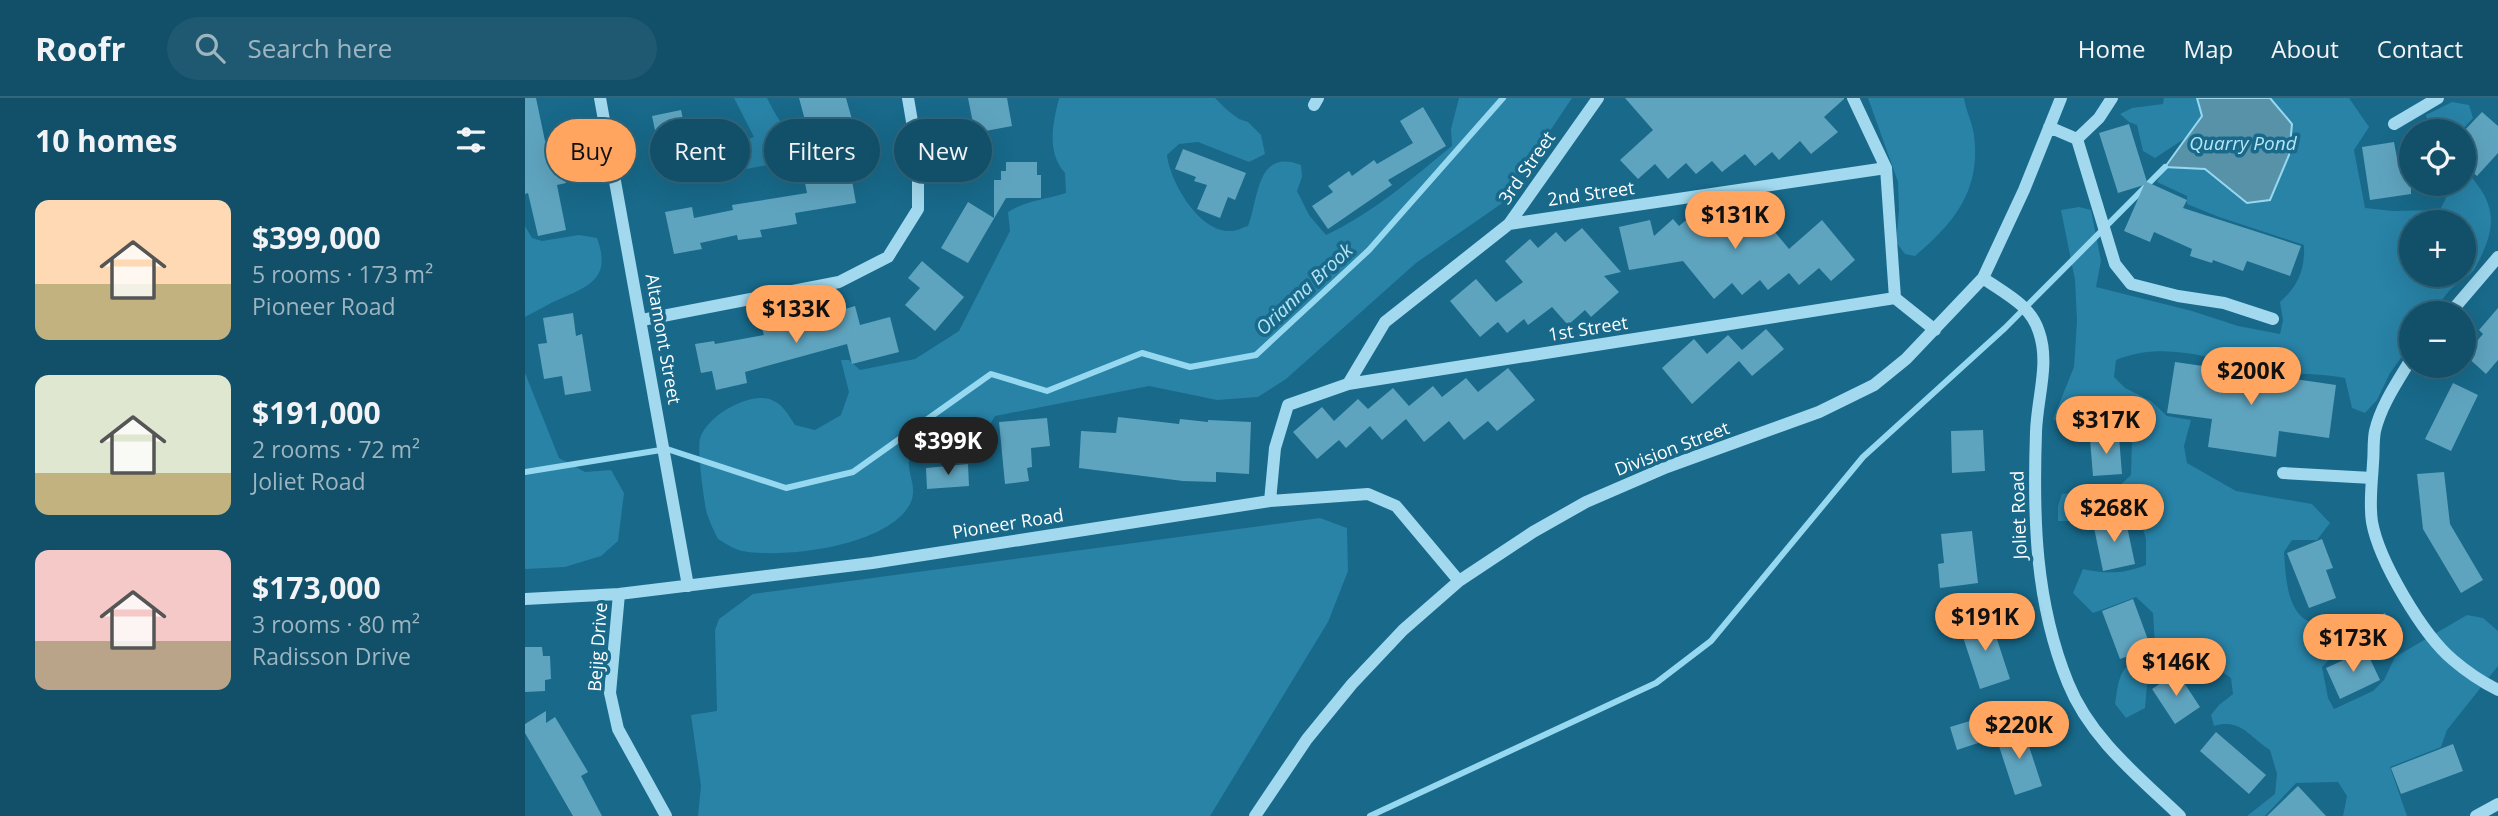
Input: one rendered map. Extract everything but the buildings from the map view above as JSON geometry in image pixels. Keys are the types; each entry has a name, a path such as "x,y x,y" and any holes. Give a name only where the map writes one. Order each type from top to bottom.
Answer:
{"street":[{"name":"Altamont Street","path":"600,98 688,586"},
{"path":"642,320 839,282 888,257 918,209 918,157 908,98"},
{"name":"3rd Street","path":"1509,225 1598,98"},
{"path":"1853,98 1886,168 1895,299 1935,330"},
{"name":"Division Street","path":"1255,816 1307,739 1352,684 1403,630 1459,580 1533,532 1586,502 1667,467 1819,412 1874,385 1906,359 1983,278 2024,190 2061,98"},
{"path":"2077,139 2099,118 2112,98"},
{"path":"2394,124 2438,98"},
{"path":"2049,127 2077,139 2115,264 2131,284 2178,296 2224,303 2273,319"},
{"name":"2nd Street","path":"1509,225 1886,168"},
{"path":"1348,384 1385,322 1509,225"},
{"path":"2460,301 2498,257"},
{"name":"Joliet Road","path":"1983,278 2027,309 2039,330 2045,356 2036,424 2033,502 2039,575 2057,654 2083,715 2105,744 2179,816"},
{"name":"1st Street","path":"1270,501 1275,448 1288,405 1348,384 1895,299"},
{"path":"2400,378 2375,431 2372,523 2381,551 2398,586 2425,628 2451,659 2478,680 2498,690"},
{"path":"2283,473 2372,478"},
{"name":"Pioneer Road","path":"525,599 619,594 688,586 872,563 1270,501 1369,494 1396,506 1459,580"},
{"name":"Bejig Drive","path":"619,594 610,693 618,729 666,816"},
{"path":"2476,816 2498,804"}],"shaded area":[{"path":"734,98 767,98 779,119 764,119 764,166 750,168 750,138 754,137 750,129 750,119 745,119"},
{"path":"1059,98 1215,98 1261,135 1265,154 1249,162 1198,142 1179,144 1167,155 1174,179 1189,204 1209,224 1220,230 1234,231 1248,226 1267,169 1275,163 1301,165 1302,177 1297,191 1309,215 1326,235 1377,205 1452,146 1451,129 1459,98 1572,98 1501,204 1416,263 1286,379 1258,397 1217,400 1149,386 995,416 986,431 985,450 979,458 950,438 940,426 922,427 909,458 913,487 910,504 898,518 880,530 833,546 783,553 742,551 718,539 707,514 703,488 699,445 704,430 731,407 765,398 781,406 795,425 815,430 841,415 849,392 841,360 849,360 860,370 915,359 959,331 1010,231 1008,212 1066,193 1065,173 1053,147 1053,127"},
{"path":"1868,98 1964,98 1973,130 1975,155 1969,188 1953,217 1915,256 1905,254 1896,242 1898,182"},
{"path":"2164,98 2197,98 2202,116 2187,137 2155,158 2143,151 2137,125 2120,114 2132,108 2163,104"},
{"path":"2270,98 2349,98 2369,127 2354,150 2365,208 2399,211 2399,287 2454,287 2442,301 2399,301 2399,361 2377,400 2365,413 2352,408 2345,378 2255,368 2176,352 2156,351 2116,360 2114,377 2125,388 2151,401 2167,416 2191,420 2184,446 2187,463 2236,491 2312,504 2330,523 2317,540 2292,540 2284,552 2287,585 2300,615 2319,624 2345,617 2353,647 2332,657 2322,667 2328,698 2334,709 2373,691 2384,680 2395,657 2467,615 2483,618 2498,631 2498,666 2447,730 2441,747 2390,767 2407,816 2343,816 2347,796 2338,782 2296,783 2265,816 2247,816 2275,794 2277,774 2270,750 2250,734 2231,724 2214,726 2211,715 2233,694 2231,678 2218,669 2171,671 2147,685 2145,708 2126,718 2115,704 2118,684 2127,666 2155,646 2153,613 2136,597 2093,613 2073,593 2083,569 2115,572 2146,565 2146,539 2141,522 2126,514 2091,521 2058,521 2058,506 2062,494 2117,488 2131,475 2132,438 2126,425 2105,415 2094,437 2066,429 2053,419 2074,367 2077,321 2075,280 2061,210 2079,207 2091,210 2101,261 2096,287 2192,311 2238,326 2280,334 2283,320 2280,302 2299,277 2304,245 2187,204 2187,196 2157,182 2165,167 2205,169 2247,202 2292,125"},
{"path":"2452,102 2469,105 2473,118 2427,119 2426,115"},
{"path":"2476,183 2483,193 2491,216 2482,255 2476,266 2476,210 2440,210 2447,196 2476,196"},
{"path":"525,226 532,238 542,241 579,235 597,238 602,262 596,278 589,284 525,317"},
{"path":"525,373 559,458 585,472 611,470 624,493 618,541 601,556 565,567 525,569"},
{"path":"1320,518 1347,528 1348,571 1328,622 1210,816 698,816 701,786 691,715 717,711 715,630 719,619 753,594"}],"water":[{"name":"Quarry Pond","path":"2197,98 2270,98 2292,124 2289,155 2270,200 2247,203 2205,169 2165,167 2202,116"}],"waterway":[{"name":"Orianna Brook","path":"525,472 667,449 786,488 853,472 991,374 1047,391 1142,353 1190,367 1256,355 1369,250 1503,98"},
{"path":"1370,816 1656,683 1711,641 1863,457 2005,328 2165,167"}]}
